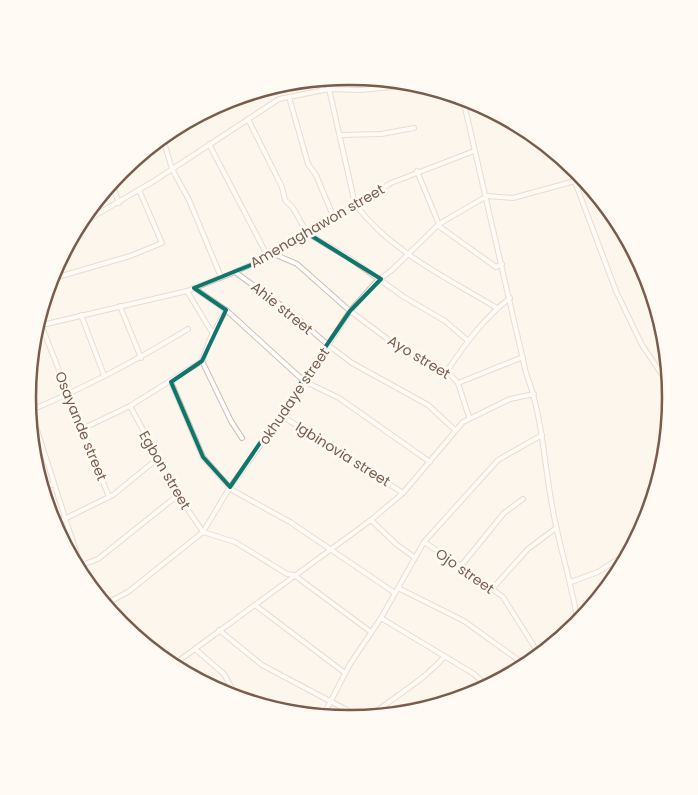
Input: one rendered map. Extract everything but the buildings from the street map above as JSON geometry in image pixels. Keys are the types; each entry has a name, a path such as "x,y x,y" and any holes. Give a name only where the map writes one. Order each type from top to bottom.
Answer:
{"street":[{"path":"321,86 322,90"},
{"path":"95,216 140,190 279,99 329,89 386,87"},
{"path":"329,89 341,135 355,204 367,220 424,267 497,308"},
{"path":"289,97 308,164 316,175 334,218"},
{"path":"465,107 474,151 487,196 523,357 534,394 556,528 571,582 576,612"},
{"path":"248,119 282,188 285,200 293,208 307,233 381,279 404,297 445,322 467,340"},
{"path":"341,135 381,134 414,128"},
{"path":"209,144 268,257"},
{"path":"165,145 172,169 189,200 221,277"},
{"name":"Amenaghawon street","path":"45,325 187,291 235,272 274,254 391,183 474,151"},
{"path":"417,172 440,224 450,235 496,268 502,264"},
{"path":"487,196 513,198 575,181"},
{"path":"575,182 616,291 642,345 661,372"},
{"path":"61,275 130,256 162,244 140,190"},
{"path":"114,191 119,203"},
{"name":"okhudaye street","path":"111,601 128,592 203,532 230,487 282,416 350,311 440,224 487,196"},
{"name":"Ayo street","path":"274,254 297,264 350,311 401,348 446,371 458,383 469,417"},
{"name":"Ahie street","path":"235,272 293,314 328,345 352,362 428,405 455,430"},
{"path":"194,288 226,310 304,381 338,398 430,462"},
{"path":"187,291 213,334"},
{"path":"446,371 467,340 497,308 510,298"},
{"path":"120,306 141,358"},
{"path":"82,429 130,406 202,361 213,334 226,310"},
{"path":"82,315 104,375"},
{"path":"36,408 69,394 141,358 188,329"},
{"name":"Osayande street","path":"44,330 109,497"},
{"path":"458,383 523,357"},
{"path":"202,361 231,422 242,438"},
{"path":"171,382 203,457 235,493 290,522 395,593"},
{"path":"179,660 371,520 403,493 455,430 469,417 510,399 534,394"},
{"name":"Egbon street","path":"130,406 157,459 203,532"},
{"name":"Igbinovia street","path":"282,416 403,493"},
{"path":"39,435 73,544"},
{"path":"326,710 345,672 381,618 424,542 498,460 542,435"},
{"path":"62,521 109,497 157,459"},
{"path":"49,485 54,484"},
{"path":"85,564 98,560 178,495"},
{"path":"461,566 504,513 523,499"},
{"path":"371,520 396,544 414,557"},
{"path":"493,588 528,549 556,528"},
{"path":"203,532 235,542 283,572 294,575 371,632"},
{"name":"Ojo street","path":"424,542 493,588 503,597 536,649"},
{"path":"571,582 598,572 616,560"},
{"path":"398,588 464,621 519,660"},
{"path":"255,605 345,672"},
{"path":"381,618 474,674 481,681"},
{"path":"219,630 262,665 346,710"},
{"path":"195,649 224,674 231,687"},
{"path":"380,709 412,684 426,677 444,657"}],"highlighted area":[{"path":"307,233 381,279 350,311 230,487 203,457 171,382 202,361 226,310 194,288 258,262"}]}
